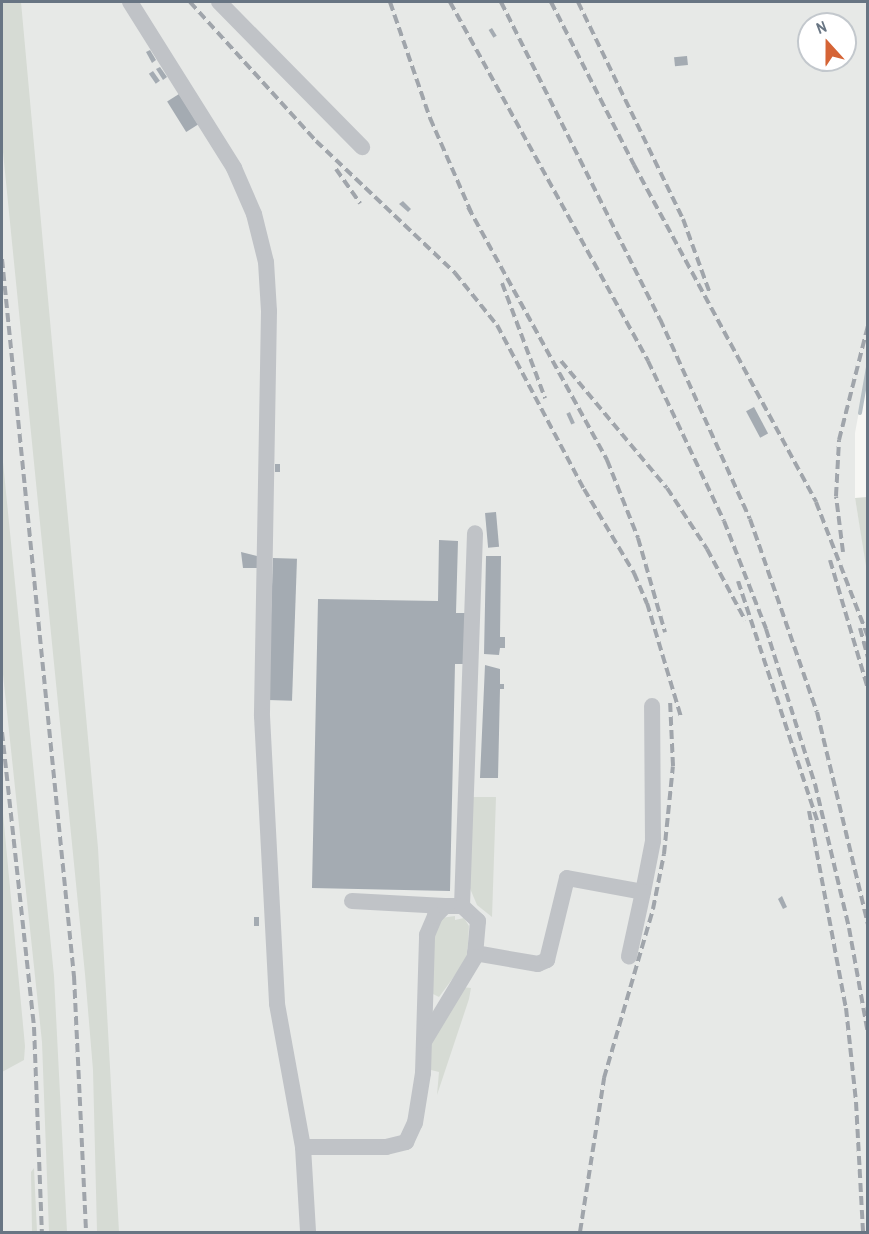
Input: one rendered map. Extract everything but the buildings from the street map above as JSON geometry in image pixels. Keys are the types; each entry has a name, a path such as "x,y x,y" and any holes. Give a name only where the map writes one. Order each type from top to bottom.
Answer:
{"lane":[{"path":"130,2 234,168 254,214 266,262 269,311 262,716 277,1004 303,1147 308,1233"},
{"path":"219,2 362,147"},
{"path":"462,906 474,533"},
{"path":"629,956 643,892 654,824 652,706"},
{"path":"475,953 538,964 548,960 567,878 643,892"},
{"path":"352,901 462,906 478,921 475,953 424,1040"},
{"path":"303,1147 386,1147 406,1142 418,1105 424,1040 427,935 435,916 445,906"}],"shaded area":[{"path":"2,2 867,2 868,362 855,433 855,498 868,572 867,1232 2,1232"},
{"path":"2,2 21,2 98,848 119,1232 97,1232 93,1070 85,974 2,142"},
{"path":"2,452 54,976 67,1232 49,1232 42,1042 2,665"},
{"path":"868,497 867,572 855,498"},
{"path":"472,797 496,797 492,917 477,905 469,886"},
{"path":"2,803 25,1046 24,1060 2,1072"},
{"path":"455,916 455,920 464,918 469,926 467,959 439,997 431,993 431,935 441,918"},
{"path":"461,987 471,988 469,999 437,1095 439,1072 427,1069 428,1044"},
{"path":"34,1168 37,1232 32,1232 31,1172"}],"waterway":[{"path":"860,413 868,367"}],"railway":[{"path":"190,2 316,141 455,273 497,325 584,489 634,573 647,603 681,717"},
{"path":"390,2 430,118 472,214"},
{"path":"450,2 648,361 724,521 766,629 815,784 849,928 868,1034"},
{"path":"501,2 660,319 750,519 817,712 868,925"},
{"path":"551,2 634,165 816,502 868,637"},
{"path":"578,2 683,219 709,291"},
{"path":"336,169 360,203"},
{"path":"468,207 607,460 638,538 665,632"},
{"path":"2,259 74,976 86,1232"},
{"path":"502,283 545,398"},
{"path":"843,552 836,496 839,440 868,325"},
{"path":"561,361 667,488 707,549 745,620"},
{"path":"830,560 868,689"},
{"path":"738,581 817,820"},
{"path":"860,628 868,657"},
{"path":"580,1232 604,1078 653,909 664,854 673,766 670,701"},
{"path":"2,732 34,1027 42,1232"},
{"path":"809,811 846,1008 856,1102 863,1232"}]}
